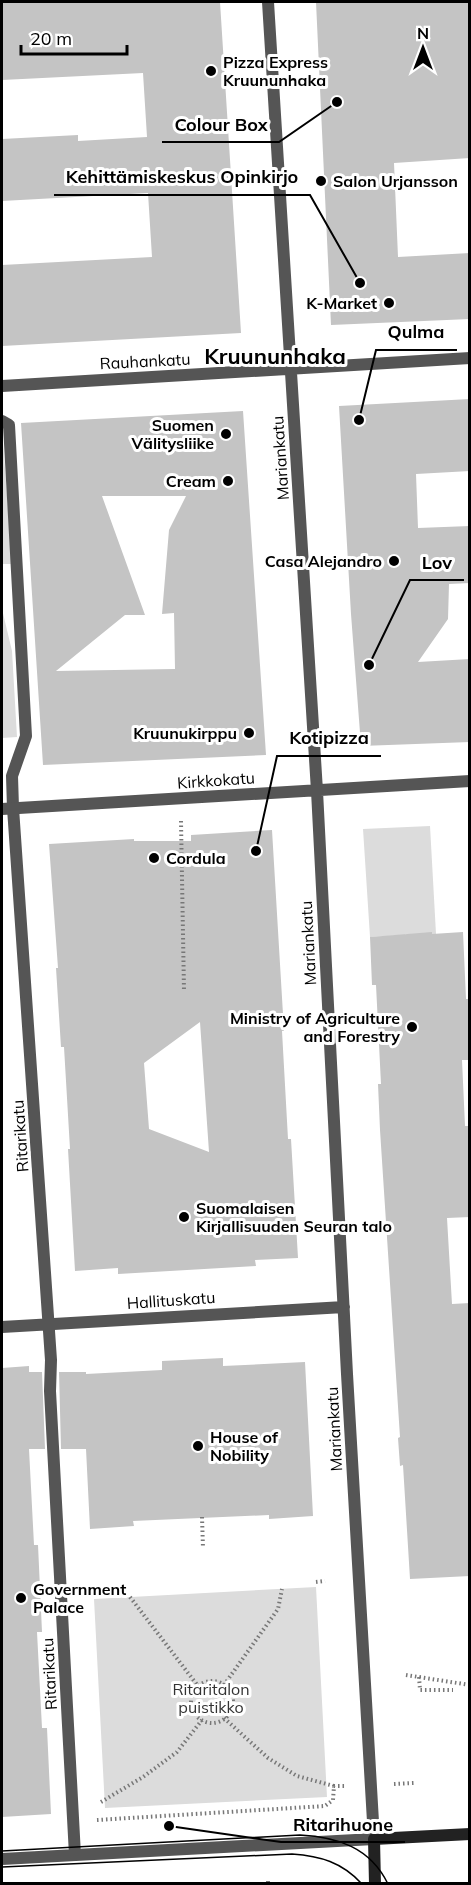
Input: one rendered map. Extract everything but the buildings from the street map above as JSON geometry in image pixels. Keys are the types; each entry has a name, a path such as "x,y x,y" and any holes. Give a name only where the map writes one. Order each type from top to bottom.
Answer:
{"main road":[{"path":"374,1839 470,1834"},
{"name":"Mariankatu","path":"374,1839 375,1884"}],"street":[{"name":"Mariankatu","path":"268,2 317,791 374,1839"},
{"name":"Rauhankatu","path":"2,387 470,358"},
{"name":"Ritarikatu","path":"2,422 9,425 26,736 12,776 7,808 49,1324 50,1391 75,1855"},
{"name":"Kirkkokatu","path":"7,808 470,781"},
{"name":"Hallituskatu","path":"2,1327 344,1306"},
{"path":"2,1859 374,1839"}],"path":[{"path":"179,799 184,991"},
{"path":"202,1518 203,1548"},
{"path":"316,1582 324,1581"},
{"path":"224,1685 278,1609 282,1589"},
{"path":"130,1597 198,1686"},
{"path":"406,1675 470,1685"},
{"path":"419,1677 420,1690 453,1690"},
{"path":"215,1681 224,1685 230,1692 233,1702 231,1711 217,1722 202,1720 194,1713 191,1704 192,1694 198,1686 206,1682 215,1681"},
{"path":"224,1718 268,1758 297,1776 334,1786 414,1783"},
{"path":"101,1802 143,1777 177,1752 202,1720"},
{"path":"74,1820 324,1806 333,1800 334,1786"}],"green space":[{"path":"2,427 12,564 2,564"},
{"path":"2,609 12,651 17,737 2,738"},
{"path":"430,826 436,934 370,937 363,829"},
{"name":"Ritaritalon puistikko","path":"316,1587 327,1797 105,1808 94,1599"}],"tram line":[{"path":"2,1851 314,1836 351,1846 362,1853 381,1871 388,1884"},
{"path":"2,1867 292,1854 312,1856 338,1865 362,1884"}],"place":[{"name":"Pizza Express Kruununhaka","path":"211,71"},
{"name":"Colour Box","path":"337,102"},
{"name":"Salon Urjansson","path":"321,181"},
{"name":"Kehittämiskeskus Opinkirjo","path":"360,283"},
{"name":"K-Market","path":"389,303"},
{"name":"Qulma","path":"359,420"},
{"name":"Suomen Välitysliike","path":"226,434"},
{"name":"Cream","path":"228,481"},
{"name":"Casa Alejandro","path":"394,561"},
{"name":"Lov","path":"369,665"},
{"name":"Kruunukirppu","path":"249,733"},
{"name":"Kotipizza","path":"256,851"},
{"name":"Cordula","path":"154,858"},
{"name":"Ministry of Agriculture and Forestry","path":"412,1027"},
{"name":"Suomalaisen Kirjallisuuden Seuran talo","path":"184,1217"},
{"name":"House of Nobility","path":"198,1446"},
{"name":"Government Palace","path":"21,1598"},
{"name":"Ritarihuone","path":"169,1826"}],"district":[{"name":"Kruununhaka","path":"275,356"}]}
